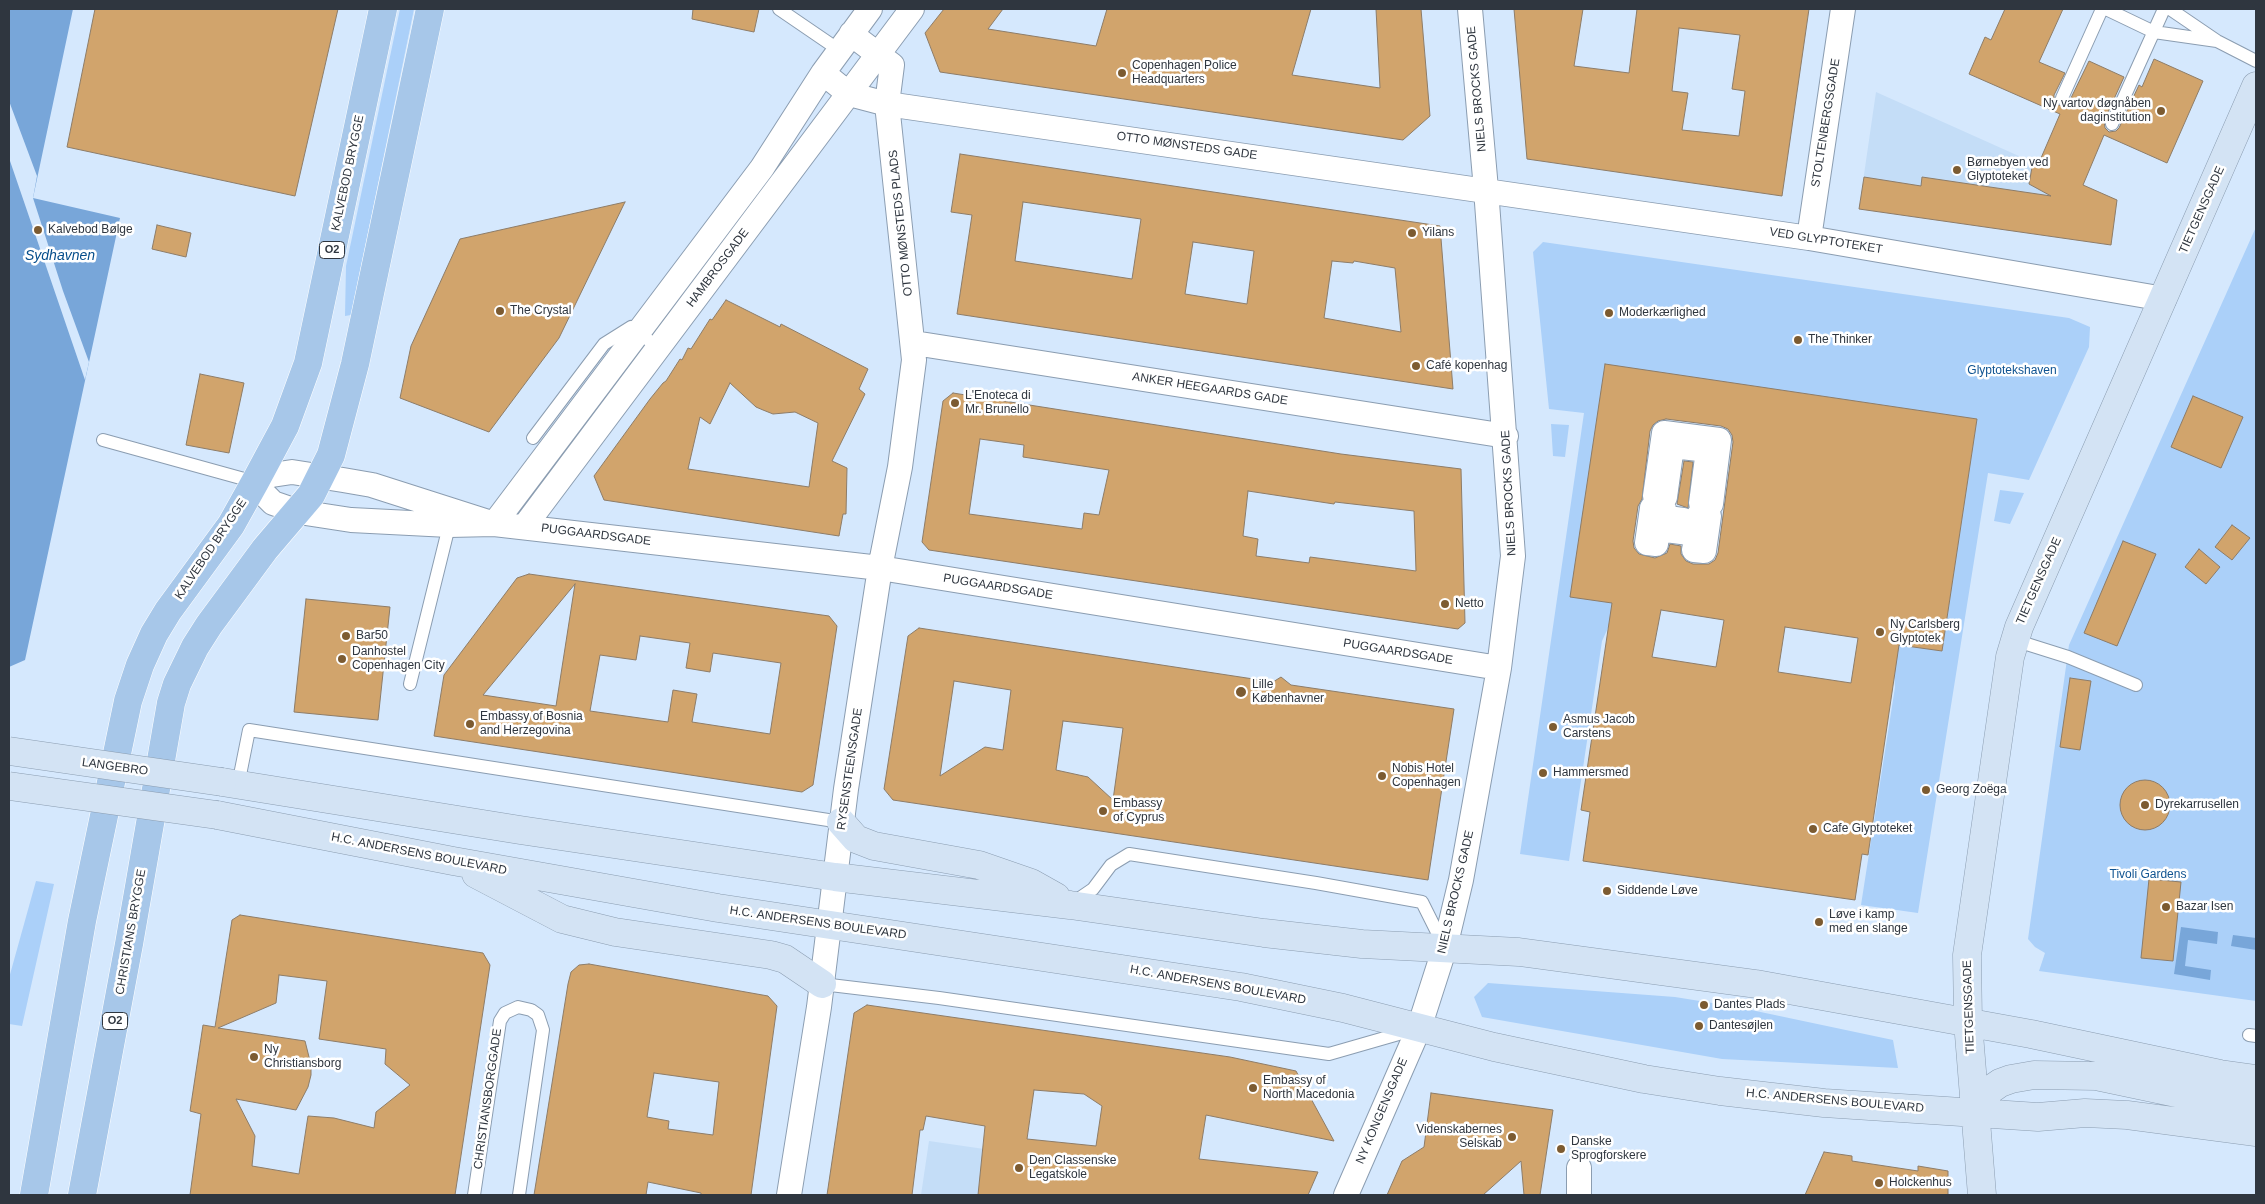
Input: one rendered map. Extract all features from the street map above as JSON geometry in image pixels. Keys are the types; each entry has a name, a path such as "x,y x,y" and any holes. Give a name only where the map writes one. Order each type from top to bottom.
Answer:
{"main road":[{"name":"KALVEBOD BRYGGE","path":"34,1195 82,921 128,701 140,665 168,611 231,525 285,426 308,363 383,9"},
{"name":"O2","path":"299,512 322,476 337,437 355,364 430,9"},
{"name":"CHRISTIANS BRYGGE","path":"82,1195 171,703 182,672 209,625 265,549 299,512"}],"street":[{"name":"HAMBROSGADE","path":"494,524 762,168 823,73 870,9"},
{"name":"HAMBROSGADE","path":"524,527 912,9"},
{"name":"NIELS BROCKS GADE","path":"1419,1028 1445,947 1461,880 1499,668 1513,556 1506,436 1470,9"},
{"name":"STOLTENBERGSGADE","path":"1809,238 1843,9"},
{"name":"OTTO MØNSTEDS PLADS","path":"845,42 878,54 892,65 887,104 914,343"},
{"path":"823,73 849,94 887,104"},
{"name":"TIETGENSGADE","path":"1982,1195 1968,1022 1967,955 2005,688 2014,640 2256,86"},
{"name":"OTTO MØNSTEDS GADE","path":"887,104 1486,190"},
{"name":"VED GLYPTOTEKET","path":"1486,190 1809,238 2164,299"},
{"name":"ANKER HEEGAARDS GADE","path":"914,343 1506,436"},
{"name":"RYSENSTEENSGADE","path":"789,1195 822,984 841,822 880,568 900,467 914,360 914,343"},
{"path":"1664,433 1720,440 1711,504 1705,509 1708,450 1672,446 1665,497 1654,496 1664,433"},
{"name":"PUGGAARDSGADE","path":"451,518 372,485 292,472 272,475 256,482 273,503 299,512 351,520 451,518 880,568 1499,668"},
{"name":"LANGEBRO","path":"9,751 230,784"},
{"path":"230,784 835,877 1070,905 1264,933 1362,944 1519,952 1756,984 1968,1022 2220,1074 2256,1079"},
{"name":"H.C. ANDERSENS BOULEVARD","path":"9,786 217,815 453,861 718,908 1241,987 1343,1008 1588,1068 1710,1090 1824,1103 2038,1116 2085,1113 2127,1115 2256,1132"},
{"path":"841,822 856,839 874,846 979,865 1031,883 1070,905"},
{"path":"453,861 562,919 614,932 771,954 784,959 822,984"},
{"name":"NY KONGENSGADE","path":"1346,1195 1419,1028"},
{"path":"1976,1112 1990,1090 2000,1083 2011,1078 2043,1075 2096,1076 2205,1099 2256,1106"},
{"path":"1579,1168 1579,1195"}],"lane":[{"path":"779,9 845,42"},
{"path":"2062,98 2102,9"},
{"path":"2106,9 2154,32 2217,42"},
{"path":"2112,124 2164,9"},
{"path":"2170,9 2217,42 2256,61"},
{"path":"533,438 604,344 631,327 659,348"},
{"path":"103,440 256,482"},
{"path":"410,684 451,518"},
{"path":"2014,640 2068,657 2136,685"},
{"path":"230,784 249,730 841,822"},
{"path":"1070,905 1093,889 1111,865 1129,854 1316,883 1422,902 1445,947"},
{"name":"H.C. ANDERSENS BOULEVARD","path":"822,984 939,998 1329,1054 1419,1028"},
{"name":"CHRISTIANSBORGGADE","path":"474,1195 500,1021 505,1013 518,1007 531,1010 538,1015 543,1030 519,1195"}],"shaded area":[{"name":"Børnebyen ved Glyptoteket","path":"1876,92 2117,200 2111,245 1859,209"},
{"name":"Den Classenske Legatskole","path":"929,1141 1136,1171 1132,1195 921,1195"}],"green space":[{"path":"400,9 414,9 351,315 345,316 346,266"},
{"name":"Tivoli Gardens","path":"2256,227 2256,1001 2039,971 2045,953 2035,947 2028,939 2069,645"},
{"name":"Glyptotekshaven","path":"1543,242 2069,318 2090,327 2089,347 2029,480 1988,473 1918,913 1861,905 1895,687 1893,644 1942,651 1977,419 1605,365 1619,604 1602,641 1569,861 1520,854 1584,413 1549,409 1533,252"},
{"path":"1551,424 1569,425 1565,457 1553,456"},
{"path":"2000,490 2024,493 2010,524 1994,521"},
{"path":"36,881 54,884 22,1026 9,1024 9,978"},
{"path":"1488,983 1675,997 1737,1007 1893,1040 1898,1068 1722,1059 1482,1017 1474,997"}],"water":[{"name":"Sydhavnen","path":"9,9 73,9 33,198 120,218 25,660 9,667"},
{"path":"2181,927 2218,932 2217,944 2188,940 2185,966 2211,970 2210,980 2174,974"},
{"path":"2233,935 2256,938 2256,950 2231,946"}],"pier":[{"name":"Kalvebod Bølge","path":"9,101 37,176 33,198 63,291 89,362 85,380 9,158"}],"building":[{"path":"95,9 338,9 295,196 67,147"},
{"path":"693,9 759,9 754,32 692,19"},
{"name":"Copenhagen Police Headquarters","path":"944,9 1003,9 988,29 1096,46 1107,9 1311,9 1292,75 1380,88 1376,9 1421,9 1430,116 1403,140 940,72 925,33"},
{"path":"1514,9 1583,9 1574,66 1629,73 1637,9 1809,9 1782,196 1527,159","holes":["1679,28 1740,35 1732,89 1745,91 1739,136 1682,130 1688,93 1672,91"]},
{"path":"2005,9 2063,9 2039,62 2065,73 2054,95 2058,105 2063,106 2069,102 2089,61 2124,77 2104,121 2105,128 2109,132 2116,131 2119,128 2139,85 2142,87 2154,59 2203,81 2167,163 2104,135 2083,185 2117,200 2111,245 1859,209 1864,177 1921,186 1922,177 2051,196 2029,184 2033,162 2038,165 2060,114 1969,74 1985,37 1991,40"},
{"path":"960,154 1440,226 1453,389 957,314 972,215 951,212","holes":["1023,202 1141,219 1132,279 1015,261","1193,242 1254,251 1247,304 1185,294","1332,261 1353,263 1354,261 1395,268 1401,332 1324,318"]},
{"name":"The Crystal","path":"625,202 559,338 489,432 400,398 411,346 460,239"},
{"path":"157,225 191,233 186,257 152,249"},
{"path":"726,300 780,327 781,324 868,369 859,389 865,394 832,461 847,468 846,514 843,514 839,536 604,500 594,476 650,399 666,381 680,359 682,360 688,348 691,349 710,319 712,320","holes":["730,383 756,407 773,414 795,412 818,423 809,487 688,469 700,417 710,424"]},
{"name":"Ny Carlsberg Glyptotek","path":"1605,364 1977,419 1942,651 1899,645 1868,855 1862,854 1855,900 1583,861 1590,812 1581,810 1612,603 1570,597","holes":["1666,419 1721,426 1728,429 1732,435 1733,442 1718,553 1715,560 1709,564 1693,564 1686,561 1681,554 1681,546 1670,544 1667,553 1655,558 1639,554 1634,548 1633,541 1638,506 1642,499 1650,431 1658,421","1661,610 1724,620 1716,667 1652,657","1785,627 1858,638 1851,683 1778,672"]},
{"path":"200,374 244,383 229,453 186,445"},
{"path":"953,393 1341,454 1461,469 1465,623 1458,629 929,550 922,542 943,401","holes":["980,439 1024,445 1023,457 1109,470 1099,515 1084,513 1082,529 969,514","1248,491 1334,504 1335,502 1414,511 1416,571 1310,557 1309,563 1256,556 1258,539 1243,536"]},
{"path":"2193,396 2243,417 2221,468 2171,447"},
{"path":"1684,461 1693,462 1688,508 1677,504"},
{"path":"2232,525 2250,538 2232,560 2215,547"},
{"path":"2123,541 2156,554 2117,646 2084,633"},
{"path":"2199,549 2220,567 2206,584 2185,567"},
{"path":"529,574 829,616 837,626 813,785 802,792 434,736 444,675 517,578","holes":["575,584 556,706 483,695","640,636 690,643 686,668 710,672 713,653 781,663 770,734 692,722 697,694 673,690 668,722 590,711 600,655 636,660"]},
{"name":"Danhostel Copenhagen City","path":"306,599 390,607 378,720 294,712"},
{"path":"919,628 1273,682 1281,677 1291,685 1454,709 1428,880 893,800 884,789 908,636","holes":["954,681 1011,690 1003,750 985,747 940,776","1063,721 1123,728 1113,800 1088,777 1056,770"]},
{"path":"2070,678 2091,681 2080,750 2060,747"},
{"name":"Dyrekarrusellen","path":"2145,780 2163,787 2170,805 2163,823 2145,830 2127,823 2120,805 2127,787"},
{"path":"2149,879 2181,882 2173,961 2141,958"},
{"name":"Ny Christiansborg","path":"240,915 483,953 490,965 455,1195 190,1195 201,1114 190,1111 203,1025 215,1027 232,920","holes":["279,975 327,981 319,1039 386,1049 385,1064 410,1085 376,1112 374,1128 334,1118 308,1116 299,1174 252,1166 255,1136 236,1099 296,1110 308,1087 311,1065 305,1041 218,1028 276,1003"]},
{"path":"589,964 768,996 777,1006 751,1195 701,1195 701,1193 648,1182 646,1195 534,1195 568,984 571,972 579,965","holes":["654,1073 719,1082 713,1135 668,1129 669,1121 647,1117"]},
{"path":"867,1005 1230,1057 1296,1071 1334,1141 1206,1115 1199,1159 1318,1172 1308,1195 978,1195 985,1126 926,1116 923,1130 920,1130 912,1195 827,1195 854,1013","holes":["1034,1090 1084,1094 1102,1106 1096,1146 1027,1139"]},
{"path":"1431,1093 1553,1110 1540,1195 1524,1195 1521,1161 1483,1195 1387,1195 1402,1161 1424,1147"},
{"name":"Holckenhus","path":"1824,1152 1852,1156 1852,1161 1918,1171 1918,1166 1948,1171 1948,1195 1805,1195"}],"place":[{"name":"Copenhagen Police Headquarters","path":"1122,73"},
{"name":"Ny vartov døgnåben daginstitution","path":"2161,111"},
{"name":"Børnebyen ved Glyptoteket","path":"1957,170"},
{"name":"Kalvebod Bølge","path":"38,230"},
{"name":"Yilans","path":"1412,233"},
{"name":"The Crystal","path":"500,311"},
{"name":"Moderkærlighed","path":"1609,313"},
{"name":"The Thinker","path":"1798,340"},
{"name":"Café kopenhag","path":"1416,366"},
{"name":"L'Enoteca di Mr. Brunello","path":"955,403"},
{"name":"Netto","path":"1445,604"},
{"name":"Ny Carlsberg Glyptotek","path":"1880,632"},
{"name":"Bar50","path":"346,636"},
{"name":"Danhostel Copenhagen City","path":"342,659"},
{"name":"Lille Københavner","path":"1241,692"},
{"name":"Embassy of Bosnia and Herzegovina","path":"470,724"},
{"name":"Asmus Jacob Carstens","path":"1553,727"},
{"name":"Hammersmed","path":"1543,773"},
{"name":"Nobis Hotel Copenhagen","path":"1382,776"},
{"name":"Georg Zoëga","path":"1926,790"},
{"name":"Dyrekarrusellen","path":"2145,805"},
{"name":"Embassy of Cyprus","path":"1103,811"},
{"name":"Cafe Glyptoteket","path":"1813,829"},
{"name":"Siddende Løve","path":"1607,891"},
{"name":"Bazar Isen","path":"2166,907"},
{"name":"Løve i kamp med en slange","path":"1819,922"},
{"name":"Dantes Plads","path":"1704,1005"},
{"name":"Dantesøjlen","path":"1699,1026"},
{"name":"Ny Christiansborg","path":"254,1057"},
{"name":"Embassy of North Macedonia","path":"1253,1088"},
{"name":"Videnskabernes Selskab","path":"1512,1137"},
{"name":"Danske Sprogforskere","path":"1561,1149"},
{"name":"Den Classenske Legatskole","path":"1019,1168"},
{"name":"Holckenhus","path":"1879,1183"}]}
